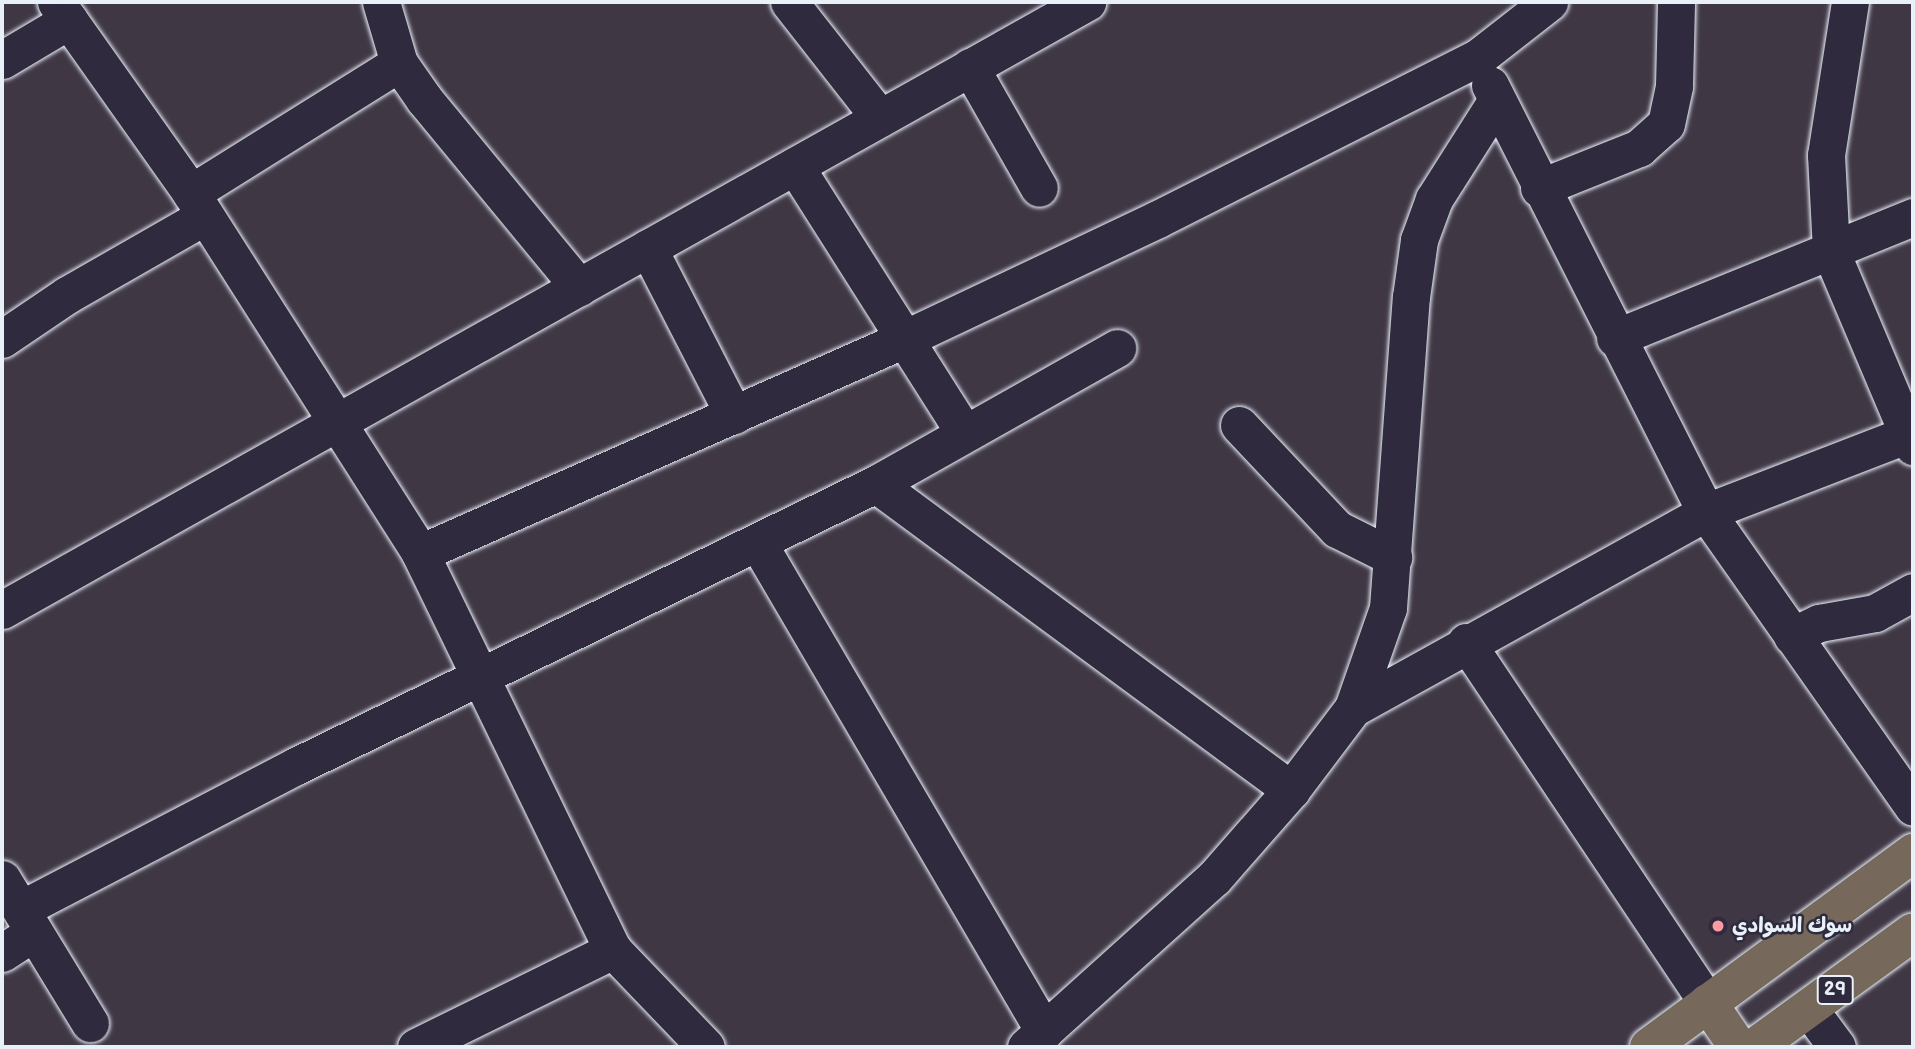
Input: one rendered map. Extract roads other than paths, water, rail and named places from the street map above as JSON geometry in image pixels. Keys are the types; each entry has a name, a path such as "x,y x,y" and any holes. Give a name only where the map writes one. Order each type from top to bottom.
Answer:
{"main road":[{"path":"1649,1047 1913,853"},
{"name":"29","path":"1755,1047 1913,932"},
{"path":"1708,1003 1738,1047"}],"street":[{"path":"381,2 399,63 579,286"},
{"path":"789,2 880,118"},
{"path":"2,610 1087,2"},
{"path":"420,553 902,340 1158,219 1480,56 1549,2"},
{"path":"1539,188 1639,148 1666,124 1674,86 1676,2"},
{"path":"1353,708 1466,642 1706,512 1911,438 1831,252 1826,155 1850,2"},
{"path":"2,60 63,11 198,204 420,553 613,950 706,1047"},
{"path":"1480,56 1495,103 1706,512 1913,807"},
{"path":"2,339 399,63"},
{"path":"970,67 1039,188"},
{"path":"758,543 1035,1039 1214,878 1291,790 1353,708 1388,608 1411,297 1419,240 1434,199 1495,103"},
{"path":"795,166 902,340 964,432"},
{"path":"1615,338 1913,217"},
{"path":"648,248 734,415"},
{"path":"2,953 19,907 296,766 482,679 876,484 1117,348"},
{"path":"1239,425 1336,529 1393,557"},
{"path":"876,484 1291,790"},
{"path":"1792,636 1819,623 1875,613 1913,592"},
{"path":"1466,642 1708,1003"},
{"path":"19,907 90,1023"},
{"path":"416,1047 613,950"},
{"path":"1809,1009 1837,1047"}],"place":[{"name":"سوك السوادي","path":"1718,926"}]}
